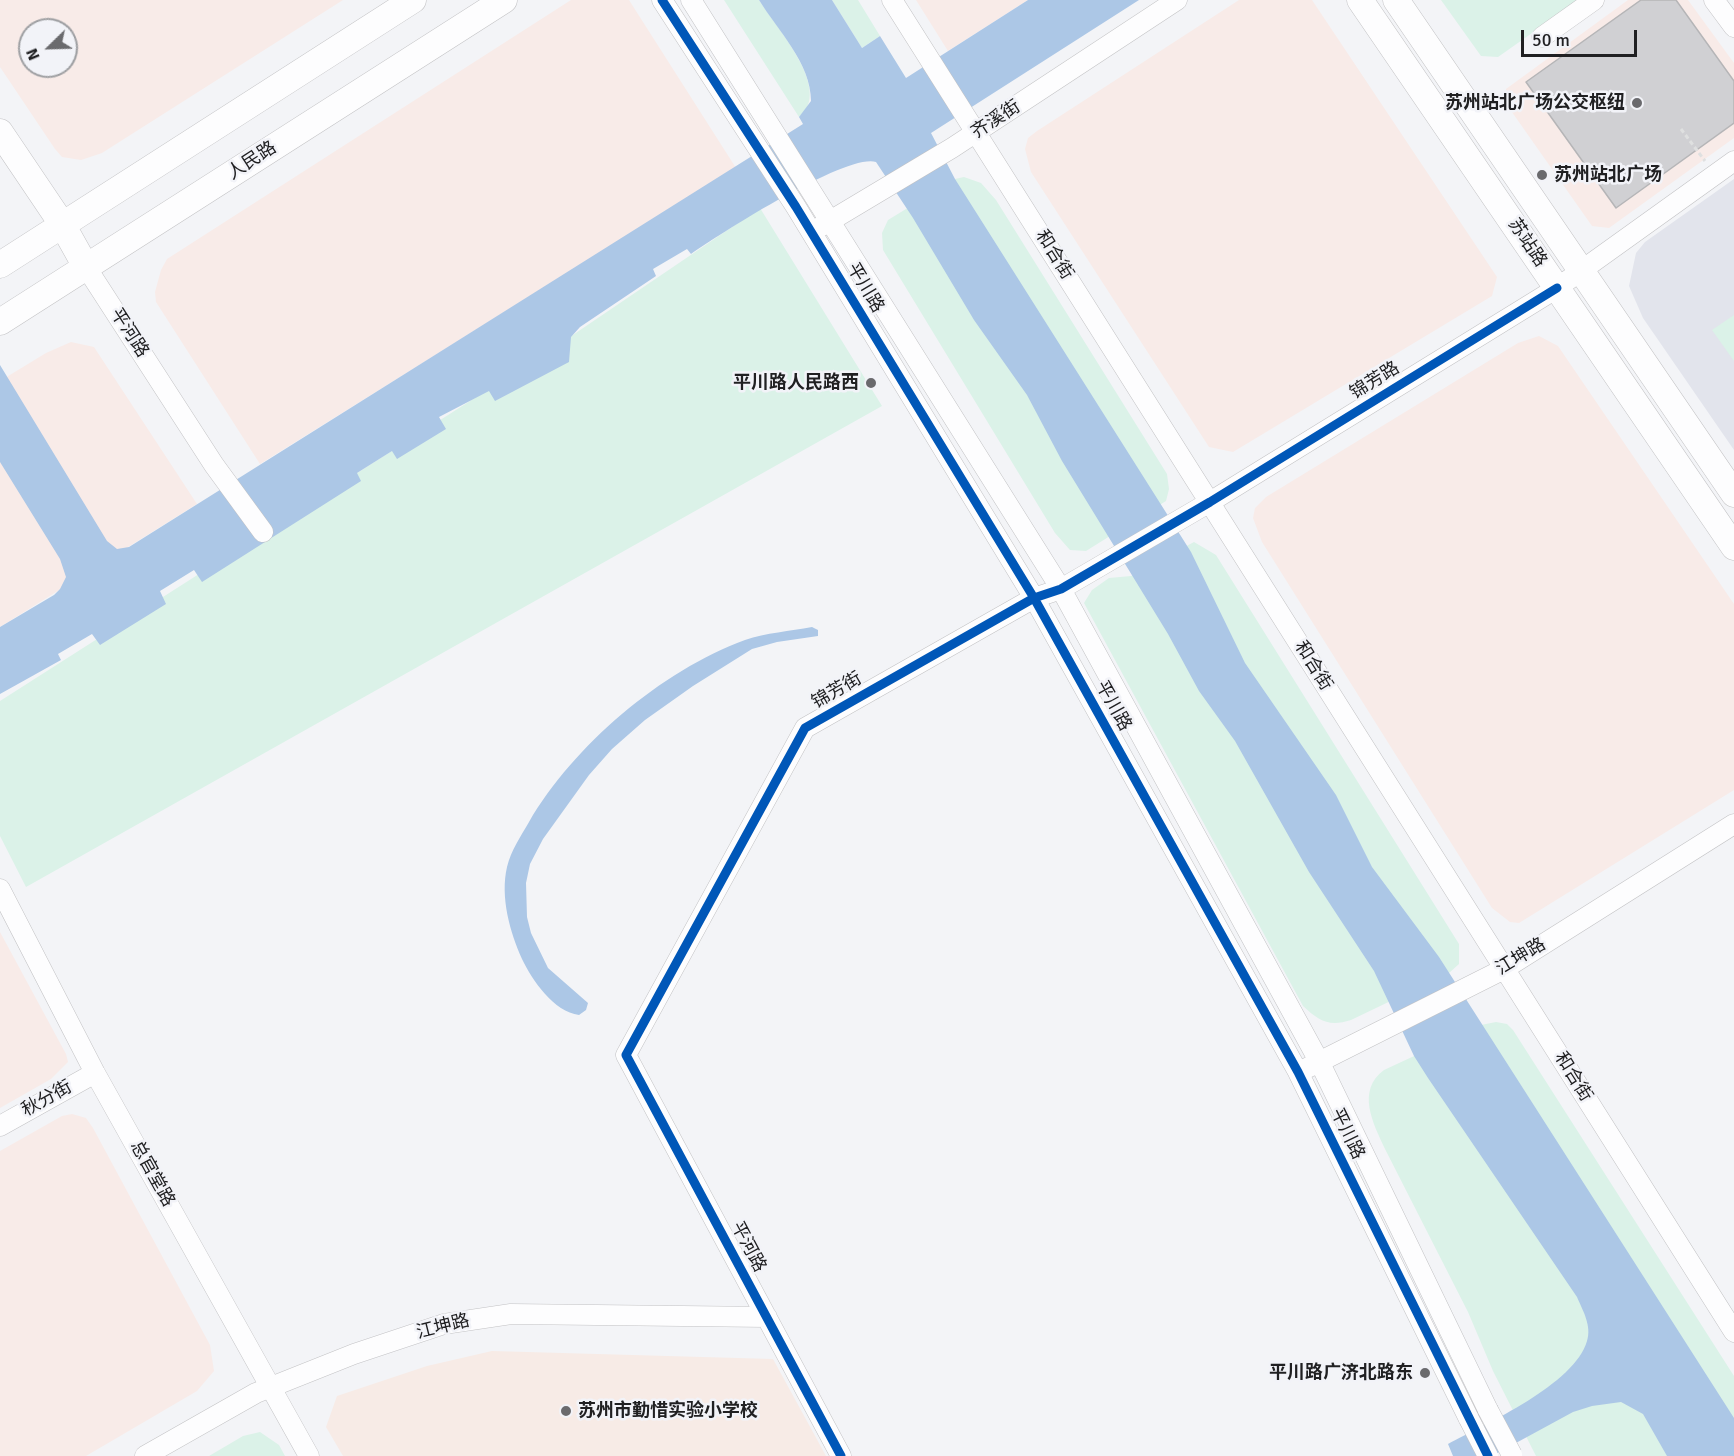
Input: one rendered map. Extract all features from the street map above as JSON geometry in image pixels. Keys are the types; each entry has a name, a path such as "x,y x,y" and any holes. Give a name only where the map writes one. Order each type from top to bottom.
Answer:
{"main road":[{"path":"0,265 413,0"},
{"name":"人民路","path":"0,322 504,0"},
{"name":"苏站路","path":"1360,0 1734,547"},
{"name":"苏站路","path":"1396,0 1734,494"},
{"name":"平河路","path":"0,132 62,224 86,267"}],"street":[{"name":"平川路","path":"662,0 796,207 1034,597 1298,1072 1488,1456"},
{"name":"平川路","path":"691,0 1061,589 1320,1063 1512,1456"},
{"name":"和合街","path":"892,0 1734,1332"},
{"name":"齐溪街","path":"811,232 952,148 972,126 1177,0"},
{"path":"1542,37 1594,0"},
{"path":"1714,0 1734,27"},
{"name":"锦芳路","path":"1210,502 1557,288 1734,161"},
{"name":"平河路","path":"86,267 214,465 263,532"},
{"name":"锦芳街","path":"626,1055 805,728 1034,597 1061,589 1210,502"},
{"name":"江坤路","path":"1298,1072 1504,969 1734,824"},
{"name":"总官堂路","path":"0,889 95,1073 309,1456"},
{"name":"平河路","path":"626,1055 841,1456"},
{"name":"秋分街","path":"0,1126 95,1073"},
{"name":"江坤路","path":"145,1456 271,1387 354,1354 444,1324 511,1314 767,1317"}],"path":[{"path":"1681,129 1715,175"}],"shaded area":[{"path":"0,0 343,0 102,153 81,160 62,157 0,67"},
{"path":"571,0 629,0 736,168 260,464 156,302 155,292 161,270 167,259"},
{"path":"916,0 1028,0 948,51"},
{"path":"1239,0 1312,0 1497,277 1492,296 1233,452 1209,447 1031,172 1025,149 1028,138 1037,131"},
{"name":"苏州站北广场公交枢纽","path":"1628,0 1688,0 1734,63 1734,138 1609,228 1592,226 1507,105 1506,89"},
{"path":"1734,179 1734,450 1643,318 1629,286 1636,253 1645,242"},
{"path":"1539,336 1558,346 1734,604 1734,790 1519,923 1510,922 1492,908 1262,542 1253,518 1255,508 1266,497 1518,343"},
{"path":"71,342 94,347 197,504 0,627 0,381 46,353"},
{"path":"0,932 66,1054 68,1062 51,1079 0,1108"},
{"path":"72,1114 86,1118 93,1128 210,1345 214,1371 197,1391 86,1456 0,1456 0,1151 62,1116"},
{"name":"苏州市勤惜实验小学校","path":"492,1351 773,1359 826,1456 343,1456 326,1427 337,1396 427,1366"}],"green space":[{"path":"724,0 759,0 788,41 806,75 810,91 808,105 799,117"},
{"path":"832,0 858,0 880,36 862,48"},
{"path":"1441,0 1579,0 1498,57 1481,56"},
{"path":"964,177 981,183 996,200 1167,474 1169,489 1166,501 1086,551 1070,550 1055,533 883,250 882,233 888,220 955,179"},
{"path":"760,208 882,406 26,887 0,836 0,701 564,341"},
{"path":"1734,315 1734,361 1712,330"},
{"path":"1194,542 1216,555 1459,944 1459,964 1449,973 1351,1020 1330,1023 1314,1016 1303,1006 1084,603 1092,590 1109,578 1131,576"},
{"path":"1496,1022 1507,1024 1513,1030 1734,1376 1734,1456 1536,1456 1493,1371 1468,1312 1385,1149 1370,1108 1371,1088 1376,1078 1384,1070 1481,1025"},
{"path":"260,1432 279,1445 285,1456 209,1456 243,1436"}],"water":[{"path":"759,0 832,0 862,48 880,36 906,78 1028,0 1139,0 931,133 955,179 1191,552 1245,663 1336,795 1372,867 1439,957 1734,1418 1734,1456 1667,1456 1643,1414 1621,1402 1592,1406 1573,1412 1492,1456 1453,1456 1448,1444 1506,1414 1548,1387 1566,1372 1579,1357 1587,1341 1588,1324 1582,1308 1577,1297 1414,1056 1374,971 1309,872 1235,741 1199,691 1168,634 1062,461 1027,395 974,320 913,218 876,162 861,163 812,182 754,214 691,254 687,249 653,269 656,276 580,327 571,337 569,362 495,401 489,391 439,417 446,429 397,459 392,451 357,473 361,481 202,582 194,570 160,591 166,604 100,645 92,634 58,654 61,660 0,694 0,627 54,595 66,577 60,559 0,462 0,365 107,541 117,549 129,547 803,124 799,117 811,101 806,74 792,48"},
{"path":"812,627 818,630 818,636 777,642 752,649 645,720 612,749 589,775 543,839 530,864 526,883 527,917 531,933 548,968 588,1003 586,1010 579,1015 561,1008 545,994 522,959 507,914 505,890 507,867 516,843 548,793 570,765 622,714 682,671 745,640"}],"building":[{"name":"苏州站北广场公交枢纽","path":"1641,0 1676,0 1734,81 1734,123 1616,208 1526,82"}],"cycle path":[{"path":"662,0 796,207 1034,598 1298,1072 1488,1456"},
{"path":"841,1456 626,1055 805,728 1034,598 1061,589 1210,502 1557,288"}],"place":[{"name":"苏州站北广场公交枢纽","path":"1637,103"},
{"name":"苏州站北广场","path":"1542,175"},
{"name":"平川路人民路西","path":"871,383"},
{"name":"平川路广济北路东","path":"1425,1373"},
{"name":"苏州市勤惜实验小学校","path":"566,1411"}]}
